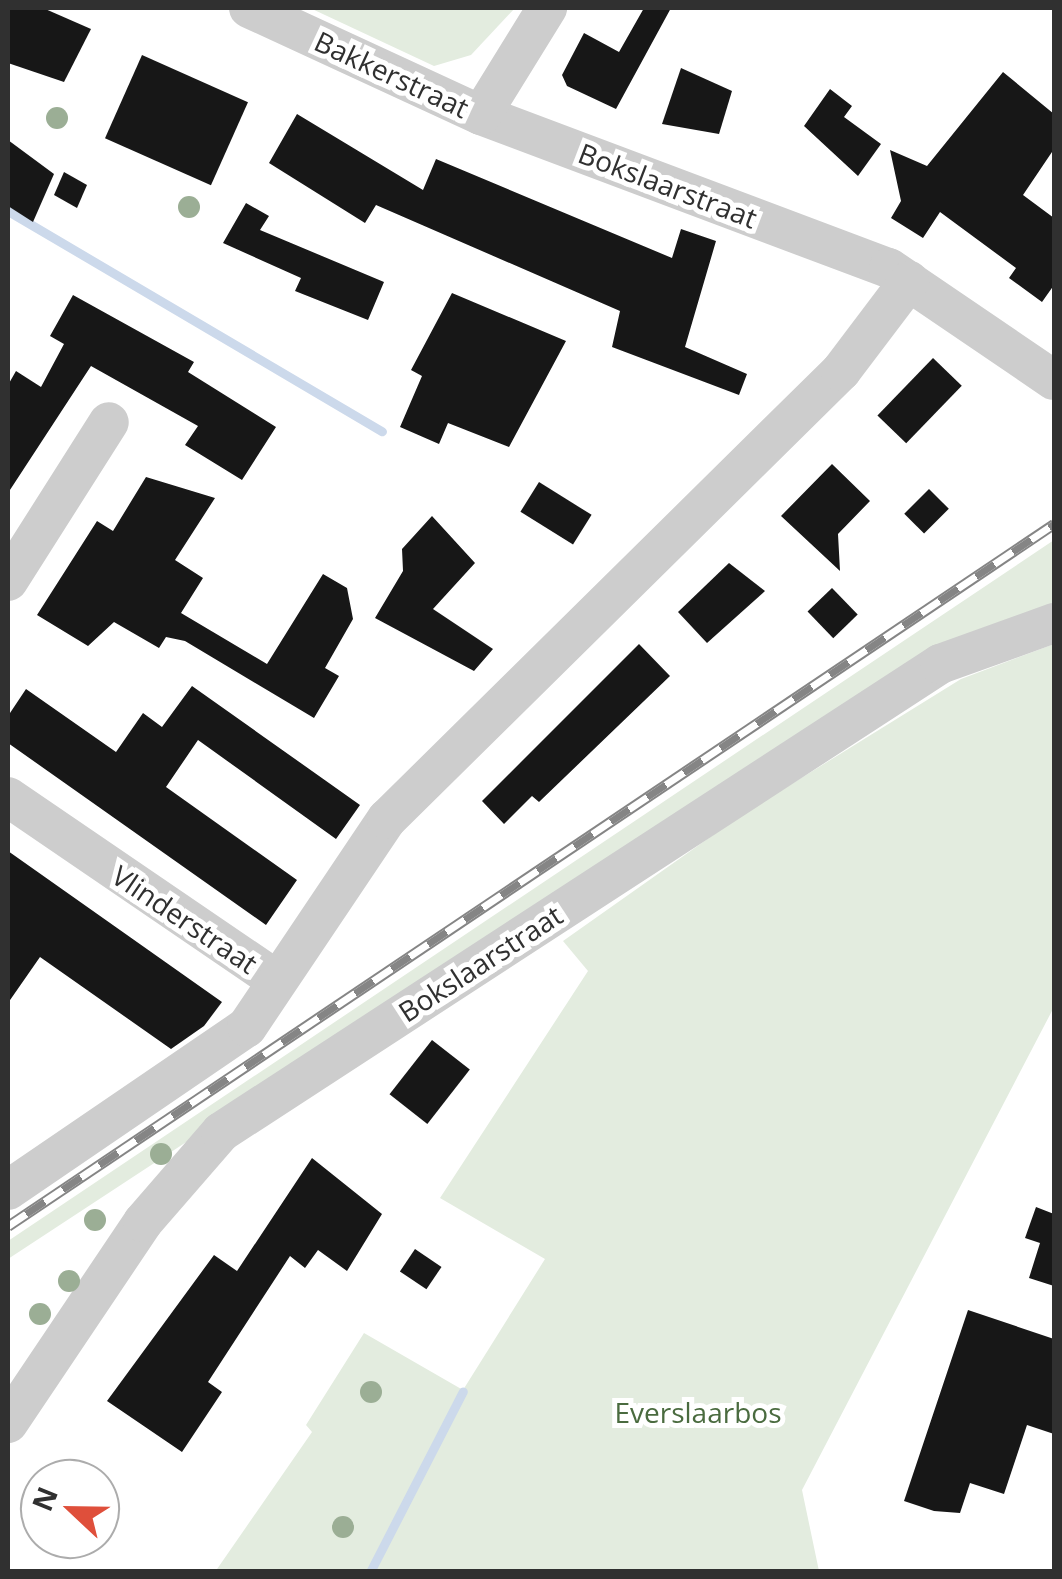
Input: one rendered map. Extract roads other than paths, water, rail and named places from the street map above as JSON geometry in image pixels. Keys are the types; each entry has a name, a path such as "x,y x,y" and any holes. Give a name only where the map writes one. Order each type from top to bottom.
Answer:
{"street":[{"name":"Bakkerstraat","path":"250,8 481,115"},
{"path":"481,115 547,8"},
{"name":"Bokslaarstraat","path":"481,115 909,281 1054,380"},
{"path":"276,980 388,818 841,370 909,281"},
{"path":"8,581 110,422"},
{"name":"Bokslaarstraat","path":"8,1423 144,1222 221,1132 940,664 1054,623"},
{"name":"Vlinderstraat","path":"8,797 276,980 228,1043 8,1190"}],"waterway":[{"path":"8,211 382,431"},
{"path":"370,1572 463,1391"}],"railway":[{"path":"8,1226 1054,524"}],"park label":[{"name":"Everslaarbos","path":"698,1412"}]}
